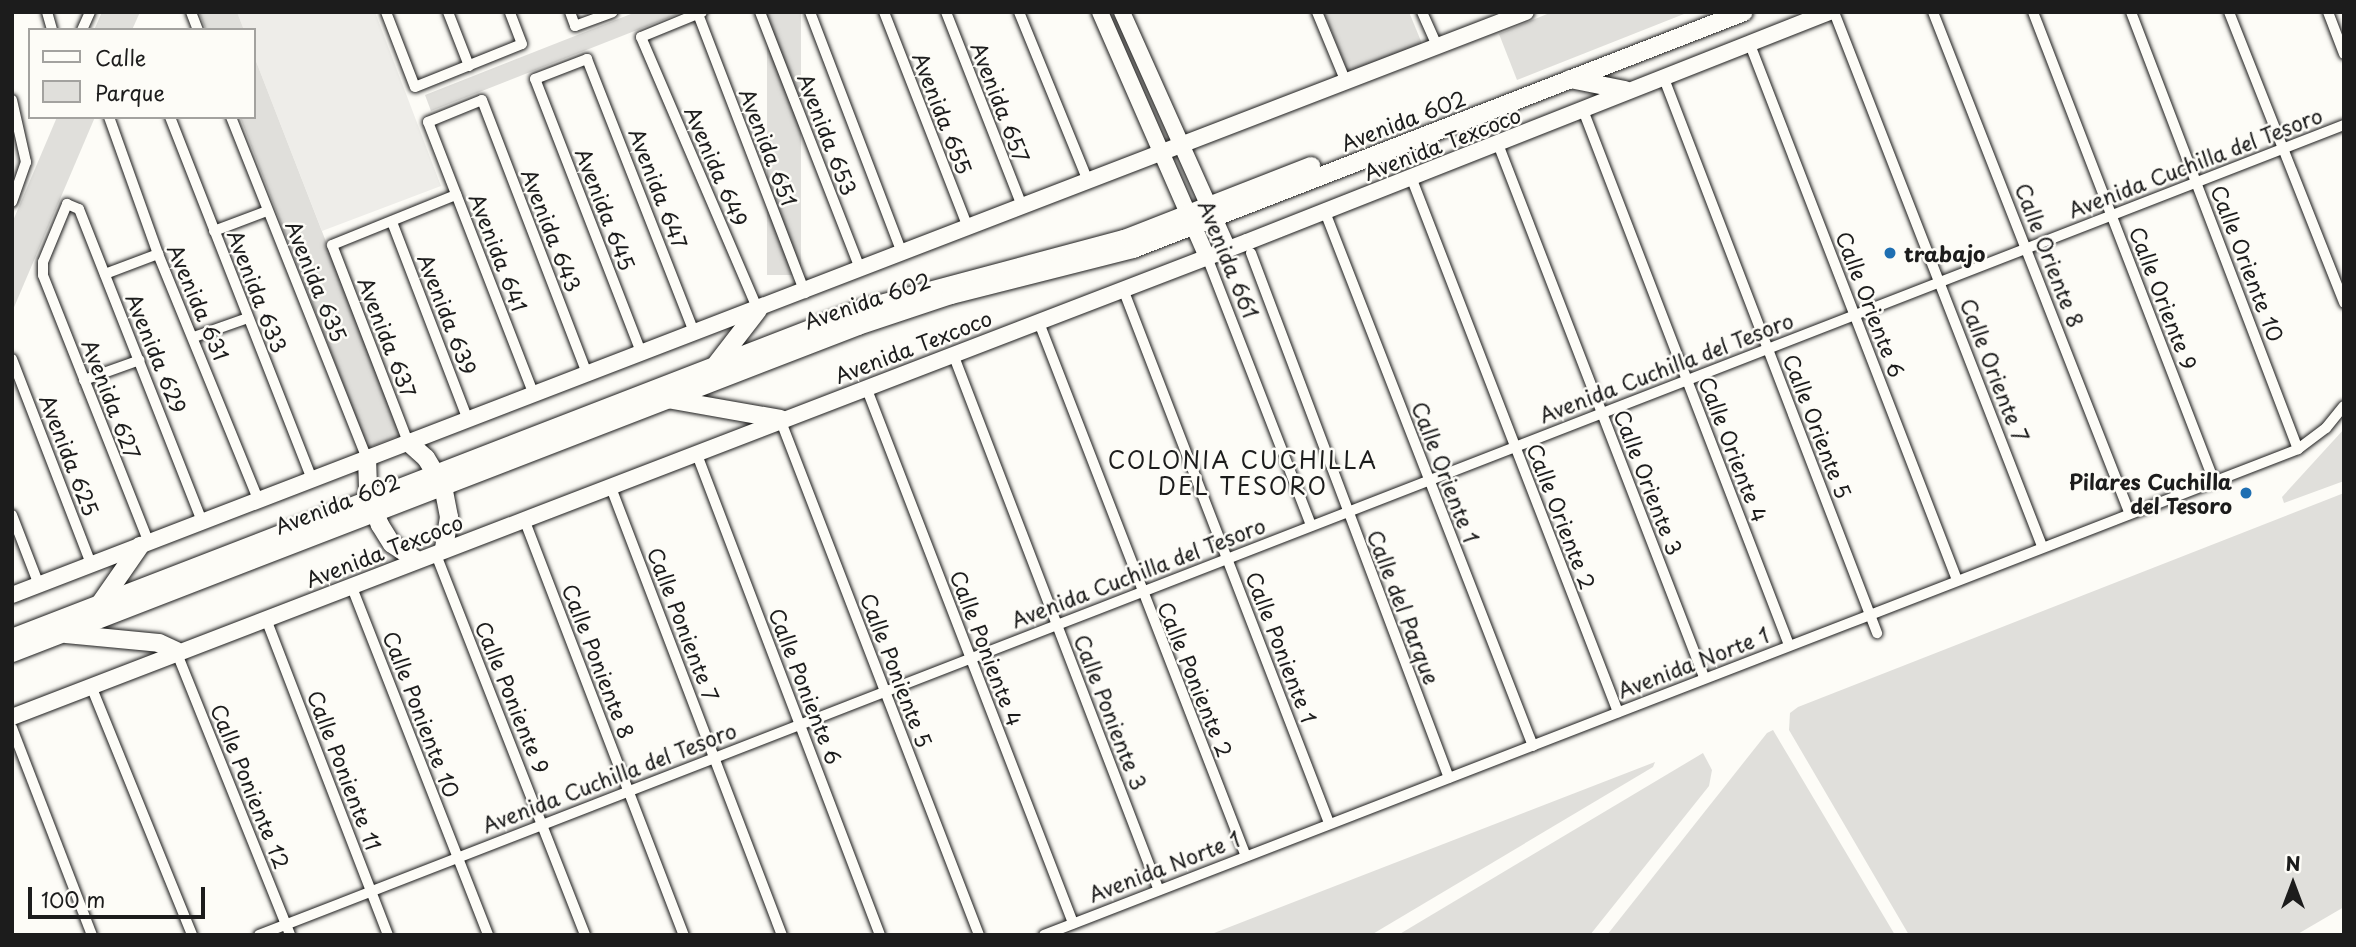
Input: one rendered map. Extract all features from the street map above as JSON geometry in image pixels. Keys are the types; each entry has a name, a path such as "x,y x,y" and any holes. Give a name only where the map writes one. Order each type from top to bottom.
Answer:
{"main road":[{"name":"Avenida 661","path":"1100,12 1207,257"},
{"name":"Avenida 661","path":"1122,12 1179,146 1228,249"},
{"name":"Avenida 602","path":"12,596 258,499 534,396 641,352 805,293 860,269 1526,12"},
{"name":"Avenida 602","path":"439,479 667,399 903,310 1133,249 1212,211 1709,12"},
{"name":"Avenida 602","path":"1212,211 1744,12"},
{"name":"Avenida Texcoco","path":"12,717 415,559 1325,212 1583,110 1625,90 1831,12"},
{"path":"1570,79 1625,90"},
{"name":"Avenida 602","path":"12,653 716,364 903,295 1192,220"},
{"path":"716,364 758,310"},
{"path":"667,399 780,419"},
{"path":"408,442 439,479 449,517 440,550"},
{"path":"367,458 372,506 392,544 415,559"},
{"name":"Avenida 602","path":"12,638 372,506"},
{"path":"99,605 144,544"},
{"path":"63,633 159,643 176,651"}],"street":[{"path":"83,28 90,12"},
{"path":"386,12 415,87 522,44 510,12"},
{"path":"448,12 469,66"},
{"path":"570,12 575,26 612,12"},
{"name":"Avenida 653","path":"760,12 860,269"},
{"name":"Avenida 653","path":"810,12 902,253"},
{"name":"Avenida 655","path":"884,12 968,227"},
{"name":"Avenida 657","path":"946,12 1022,206"},
{"path":"1019,12 1088,181"},
{"path":"1317,12 1346,82"},
{"path":"1422,12 1437,46"},
{"name":"Calle Oriente 7","path":"1831,12 1940,281 2042,546"},
{"name":"Calle Oriente 8","path":"1933,12 2129,512"},
{"name":"Calle Oriente 9","path":"2033,12 2214,481"},
{"name":"Calle Oriente 10","path":"2131,12 2298,449"},
{"path":"2229,12 2344,303"},
{"path":"2328,12 2344,54"},
{"name":"Avenida 649","path":"700,13 641,37 758,310"},
{"name":"Avenida 651","path":"700,13 805,293"},
{"name":"Calle Oriente 6","path":"1749,42 1957,580"},
{"name":"Avenida 645","path":"587,59 536,79 641,352"},
{"name":"Avenida 647","path":"587,59 694,332"},
{"name":"Calle Oriente 5","path":"1663,76 1877,633"},
{"path":"12,100 26,166 12,202"},
{"name":"Avenida 643","path":"428,122 482,100 587,374"},
{"name":"Calle Oriente 4","path":"1583,110 1789,645"},
{"name":"Avenida 631","path":"110,119 158,254 258,499"},
{"name":"Avenida 633","path":"171,119 312,479"},
{"name":"Avenida 635","path":"232,119 367,458"},
{"name":"Avenida 641","path":"428,122 534,396"},
{"name":"Avenida Cuchilla del Tesoro","path":"259,935 288,930 370,889 715,758 2344,125"},
{"name":"Calle Oriente 3","path":"1498,144 1704,677"},
{"name":"Calle Oriente 2","path":"1411,177 1618,712"},
{"path":"392,222 456,195"},
{"name":"Avenida 627","path":"71,203 63,208 42,268 144,544"},
{"name":"Avenida 629","path":"71,203 79,209 202,522"},
{"path":"214,231 268,211"},
{"name":"Calle Oriente 1","path":"1325,212 1533,746"},
{"name":"Avenida 637","path":"392,222 332,245 408,442"},
{"name":"Avenida 639","path":"392,222 468,420"},
{"name":"Calle del Parque","path":"1251,253 1346,512 1449,778"},
{"path":"105,274 158,254"},
{"name":"Avenida 661","path":"1207,257 1311,525"},
{"name":"Calle Poniente 1","path":"1123,289 1329,823"},
{"path":"194,337 248,318"},
{"name":"Calle Poniente 2","path":"1038,320 1141,592 1245,854"},
{"name":"Calle Poniente 3","path":"953,354 1158,888"},
{"name":"Avenida 625","path":"12,359 91,564"},
{"path":"84,380 140,360"},
{"name":"Calle Poniente 4","path":"866,387 1073,923"},
{"name":"Avenida Norte 1","path":"1044,935 1245,854 1533,746 2129,512 2298,449 2326,428 2344,406"},
{"name":"Calle Poniente 5","path":"780,419 979,935"},
{"name":"Calle Poniente 6","path":"696,452 880,935"},
{"name":"Calle Poniente 7","path":"610,485 782,935"},
{"path":"12,515 39,585"},
{"name":"Calle Poniente 8","path":"524,519 684,935"},
{"name":"Calle Poniente 9","path":"440,550 585,935"},
{"name":"Calle Poniente 10","path":"351,585 488,935"},
{"name":"Calle Poniente 11","path":"266,619 388,935"},
{"name":"Calle Poniente 12","path":"176,651 288,930"},
{"path":"91,686 192,935"},
{"path":"12,728 92,935"}],"shaded area":[{"path":"237,12 375,12 441,186 322,231 256,61 256,28 243,28"}],"green space":[{"path":"102,12 140,12 133,28 95,28"},
{"path":"199,12 237,12 243,28 205,28"},
{"path":"636,12 683,12 431,111 425,95"},
{"path":"767,12 801,12 801,275 767,275"},
{"path":"1324,12 1409,12 1423,46 1349,75"},
{"path":"1552,12 1689,12 1517,80 1499,34"},
{"path":"256,61 401,435 368,448 241,119 256,119"},
{"path":"56,119 94,119 12,312 12,223"},
{"path":"2344,429 2344,481 2284,503 2282,497"},
{"path":"2344,493 2344,907 2296,935 1909,935 1789,730 1790,713 1798,707"},
{"path":"1773,730 1895,935 1607,935 1767,733"},
{"path":"1703,753 1712,770 1709,786 1590,935 1398,935"},
{"path":"1655,762 1653,767 1371,935 1209,935"}],"place":[{"name":"trabajo","path":"1890,253"},
{"name":"Pilares Cuchilla del Tesoro","path":"2246,493"}],"district":[{"name":"COLONIA CUCHILLA DEL TESORO","path":"1243,473"}]}
